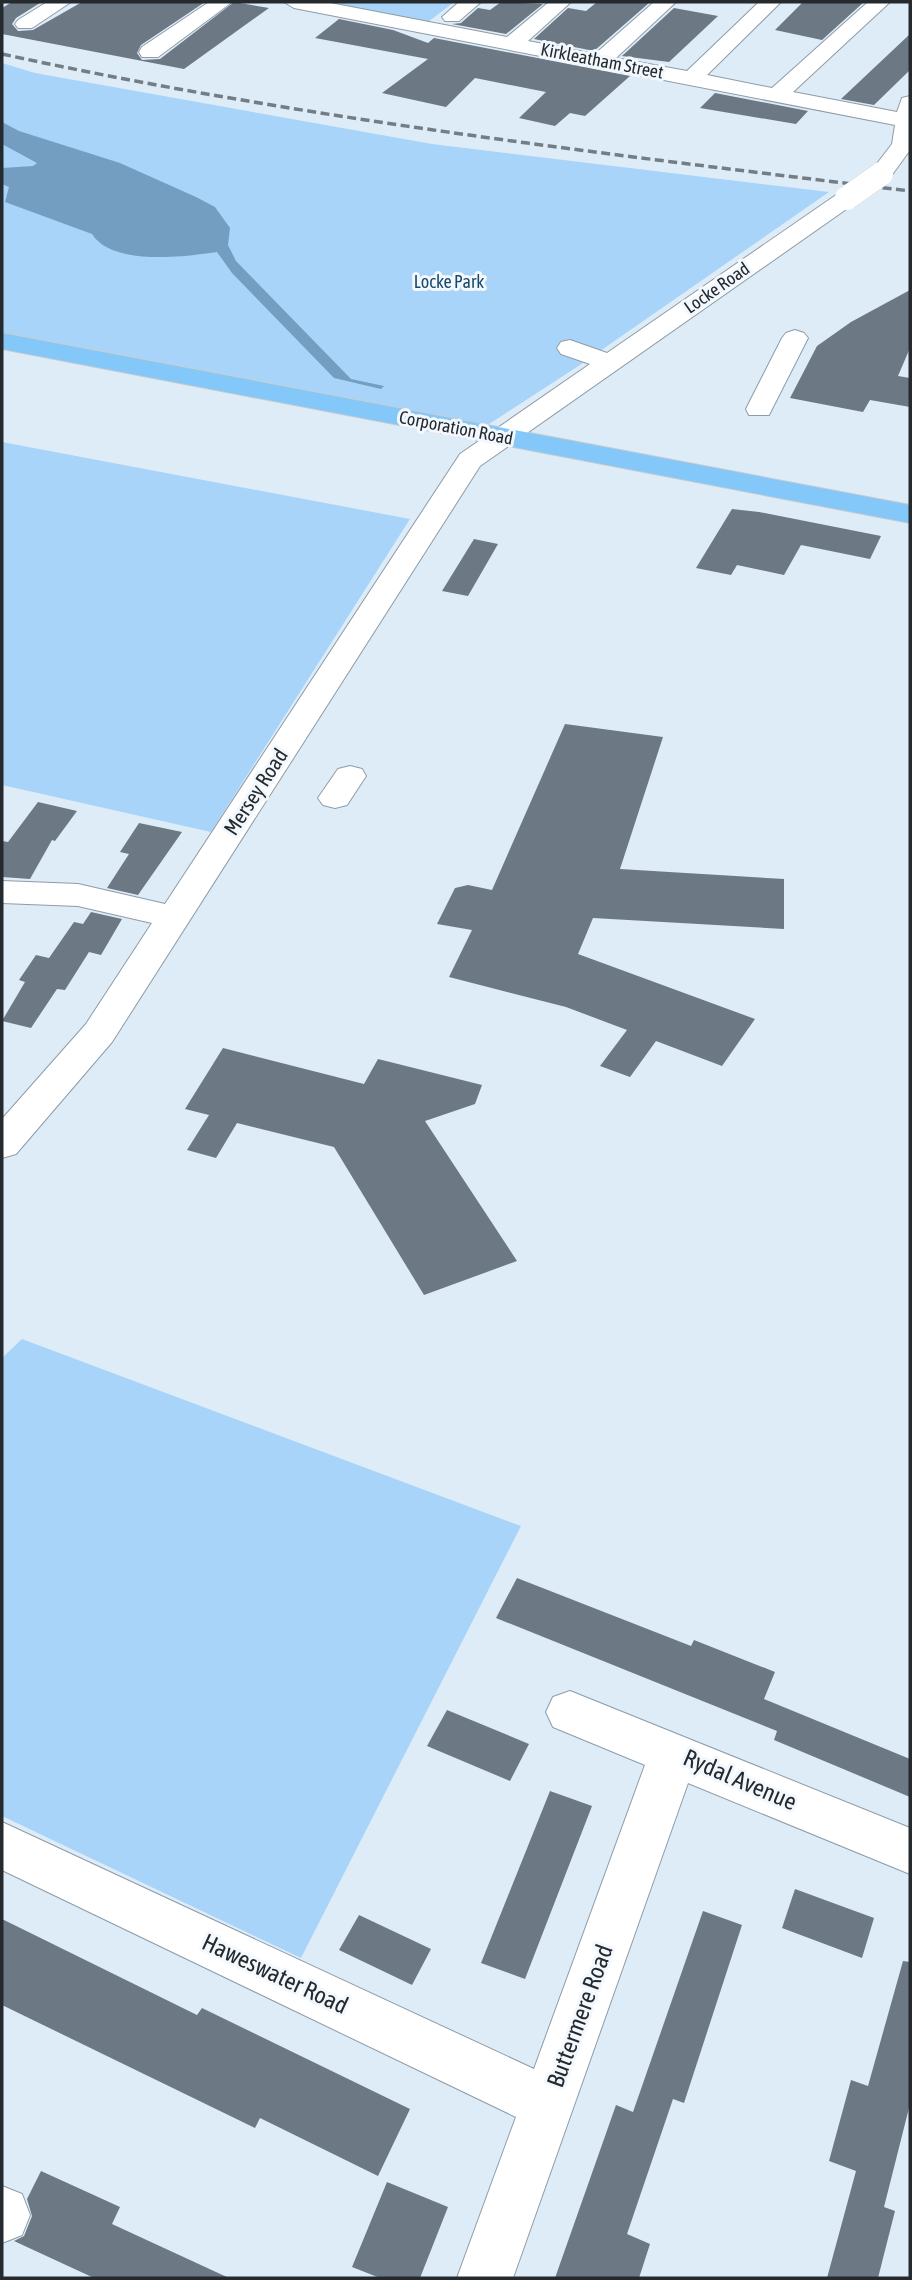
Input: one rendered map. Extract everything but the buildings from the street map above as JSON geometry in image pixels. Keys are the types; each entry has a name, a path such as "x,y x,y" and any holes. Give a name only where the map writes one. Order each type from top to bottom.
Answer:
{"main road":[{"name":"Corporation Road","path":"2,341 910,514"}],"street":[{"path":"25,24 61,2"},
{"path":"150,52 222,2"},
{"name":"Kirkleatham Street","path":"294,2 541,52 777,95 908,126"},
{"path":"452,17 471,2"},
{"path":"511,44 557,2"},
{"path":"593,62 666,2"},
{"path":"691,79 771,2"},
{"path":"777,95 880,2"},
{"name":"Locke Road","path":"502,437 881,174 908,126"},
{"path":"759,409 795,338"},
{"path":"570,348 609,362"},
{"name":"Mersey Road","path":"3,1141 99,1033 470,460 502,437"},
{"path":"2,892 78,895 174,917"},
{"name":"Rydal Avenue","path":"570,1712 910,1851"},
{"name":"Buttermere Road","path":"485,2278 674,1753"},
{"name":"Haweswater Road","path":"2,1845 548,2104"}],"green space":[{"path":"323,2 454,2 428,22"},
{"name":"Locke Park","path":"2,63 35,73 432,144 829,192 580,365 486,426 2,334"},
{"path":"2,442 410,519 211,832 2,785"},
{"path":"22,1339 521,1526 301,1958 2,1816 2,1358"}],"shaded area":[{"path":"2,122 19,131 120,163 215,207 230,228 228,245 236,261 351,379 384,386 381,389 334,378 232,273 217,252 150,257 115,251 92,234 5,202 9,187 2,184 2,168 33,166 37,163 2,144"}],"railway":[{"path":"2,54 228,98 341,116 568,149 910,191"}]}
